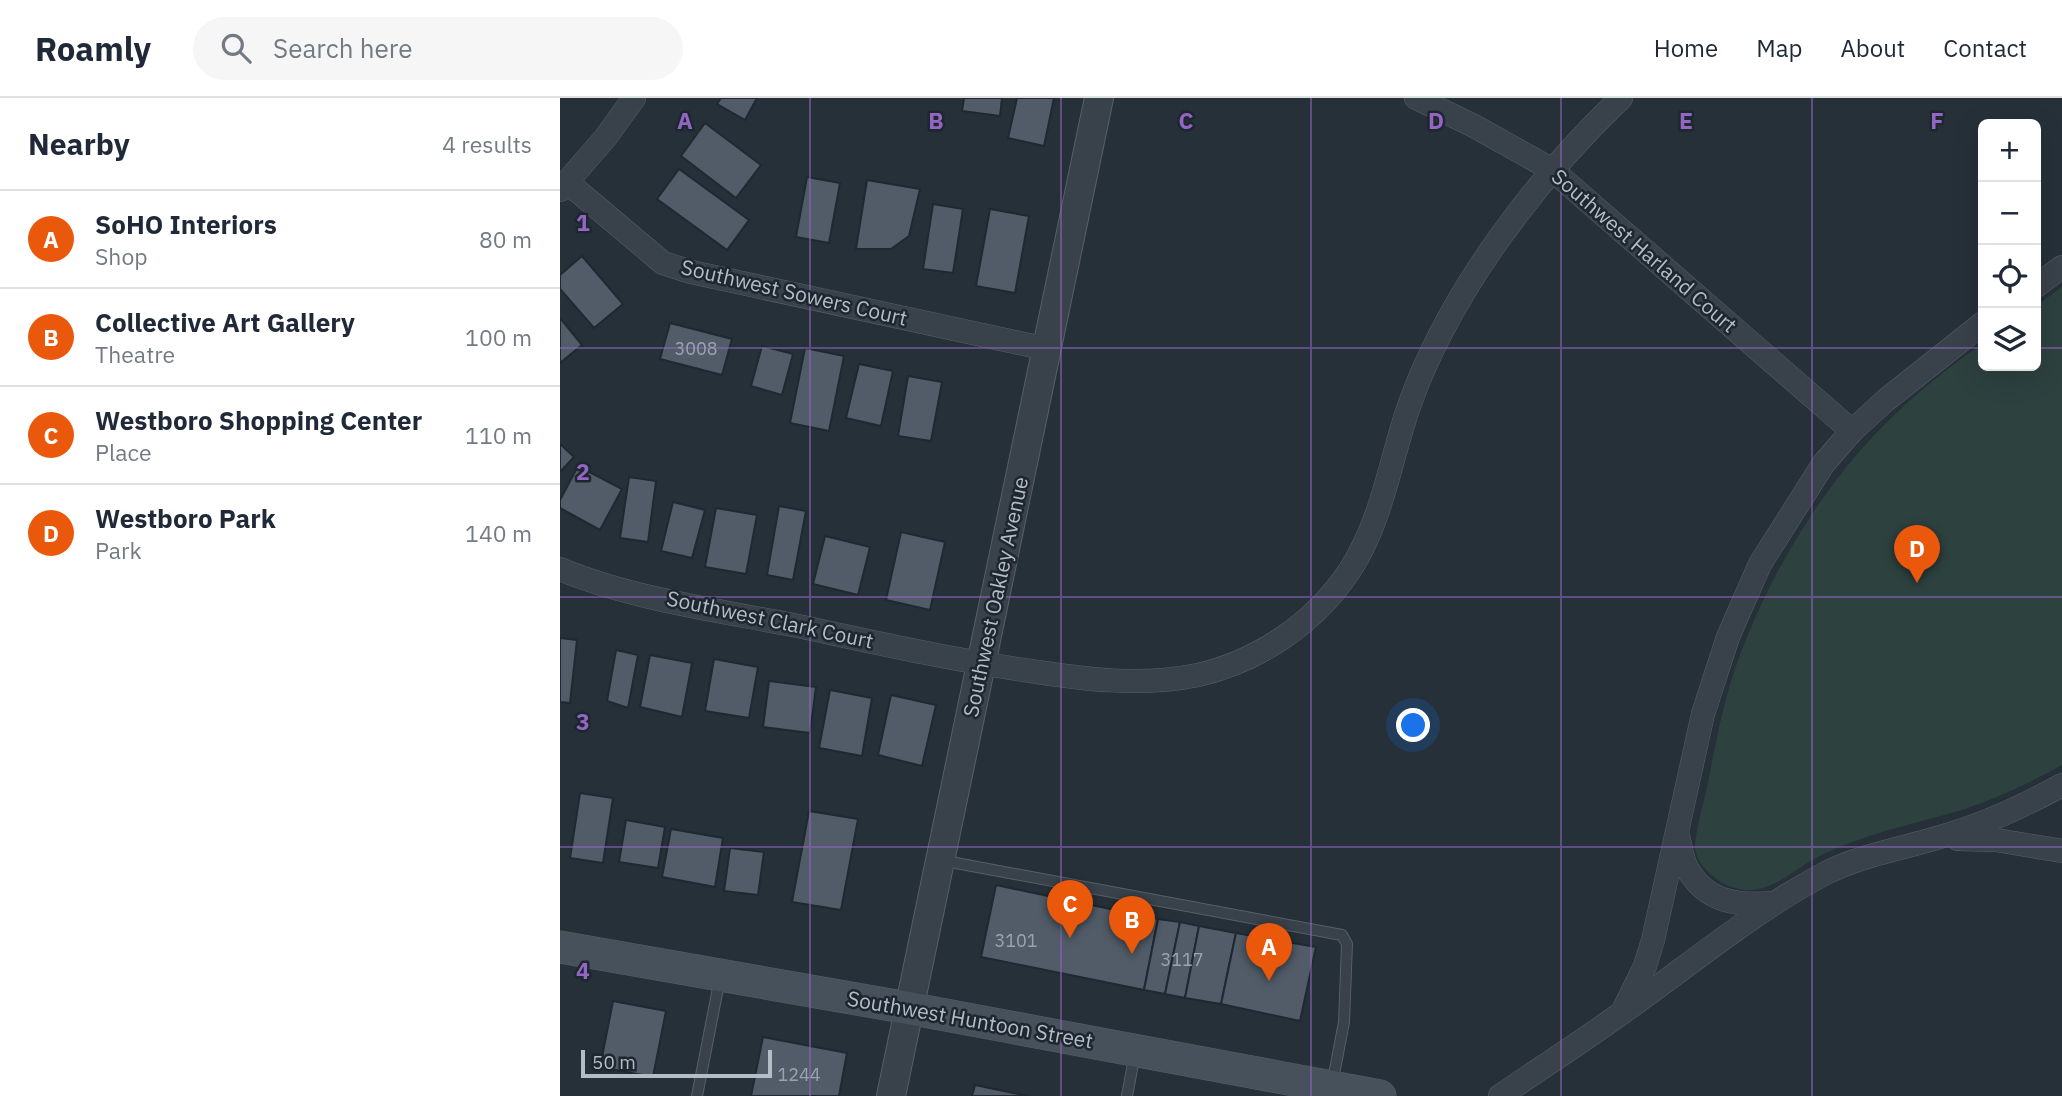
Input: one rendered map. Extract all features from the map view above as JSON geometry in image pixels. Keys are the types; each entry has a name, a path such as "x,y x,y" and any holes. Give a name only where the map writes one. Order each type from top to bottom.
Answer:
{"main road":[{"name":"Southwest Huntoon Street","path":"560,947 1136,1050 1288,1087 1332,1087 1380,1096"}],"street":[{"path":"564,187 634,98"},
{"name":"Southwest Oakley Avenue","path":"891,1096 1099,98"},
{"name":"Southwest Harland Court","path":"1416,98 1474,126 1551,169 1852,431"},
{"name":"Southwest Clark Court","path":"560,569 605,584 682,603 982,664 1097,681 1142,681 1196,675 1233,665 1260,653 1300,625 1325,601 1349,571 1367,540 1409,405 1441,332 1466,288 1551,169 1621,98"},
{"name":"Southwest Sowers Court","path":"564,187 663,263 691,272 1047,349"},
{"path":"2041,282 2062,267"},
{"path":"1622,1013 1645,966 1653,940 1703,714 1728,637 1760,564 1824,463 1852,431 1886,400 1978,327"},
{"path":"1500,1096 1622,1013 1732,930 1826,873 1856,859 1984,824 2062,785"},
{"path":"1677,833 1686,866 1701,887 1716,897 1745,905 1774,903"},
{"path":"1937,838 1996,840 2062,851"}],"lane":[{"path":"940,860 1342,935 1347,944 1345,1022 1332,1087"},
{"path":"697,1096 720,975"},
{"path":"1127,1096 1136,1050"}],"green space":[{"path":"2062,287 2062,765 1980,804 1882,832 1832,850 1767,887 1746,890 1722,883 1700,862 1695,843 1735,669 1777,572 1819,504 1850,462 1903,407 1962,358 1978,347 1978,371 2041,371 2041,302"}],"building":[{"path":"721,98 757,98 745,120 717,104"},
{"path":"964,98 1002,98 1000,116 962,111"},
{"path":"1017,98 1054,98 1044,146 1008,138"},
{"path":"705,123 761,165 736,198 681,156"},
{"path":"679,169 749,220 727,250 657,199"},
{"path":"807,177 840,183 829,243 796,237"},
{"path":"867,180 920,189 909,236 891,249 856,249"},
{"path":"933,204 963,209 953,273 923,269"},
{"path":"990,209 1029,216 1015,293 976,286"},
{"path":"582,256 623,304 594,328 560,289 560,275"},
{"path":"560,318 582,345 560,363"},
{"path":"670,323 732,339 722,375 660,359"},
{"path":"762,346 793,354 782,395 751,386"},
{"path":"805,348 844,356 829,431 790,423"},
{"path":"859,364 893,371 881,426 846,418"},
{"path":"908,376 942,382 931,441 898,436"},
{"path":"560,444 574,457 560,472"},
{"path":"578,466 622,489 600,530 560,508 560,500"},
{"path":"629,477 656,481 648,542 620,538"},
{"path":"673,502 705,510 692,558 661,551"},
{"path":"779,506 806,511 793,580 767,575"},
{"path":"716,508 757,515 746,574 705,567"},
{"path":"901,532 945,542 930,610 886,600"},
{"path":"825,536 870,547 858,595 813,584"},
{"path":"560,638 577,640 570,703 560,702"},
{"path":"616,650 638,655 628,708 607,701"},
{"path":"650,655 692,663 682,717 640,707"},
{"path":"714,659 758,667 749,718 705,711"},
{"path":"769,681 816,687 810,733 763,727"},
{"path":"830,690 872,698 862,756 819,748"},
{"path":"891,695 936,705 922,766 878,755"},
{"path":"580,793 613,798 603,863 570,858"},
{"path":"809,811 858,819 841,910 792,902"},
{"path":"626,820 665,827 658,868 619,862"},
{"path":"671,829 723,838 715,887 662,877"},
{"path":"730,848 764,852 758,895 724,891"},
{"path":"996,885 1158,919 1144,990 981,957"},
{"path":"1158,919 1180,922 1165,994 1144,990"},
{"path":"1180,922 1199,926 1185,998 1165,994"},
{"path":"1199,926 1236,933 1221,1004 1185,998"},
{"path":"1236,933 1316,947 1300,1021 1221,1004"},
{"path":"613,1001 666,1011 653,1077 600,1067"},
{"path":"763,1037 847,1053 839,1096 751,1096"},
{"path":"975,1085 1028,1096 972,1096"}],"place":[{"name":"Westboro Park","path":"1917,583"},
{"name":"Westboro Shopping Center","path":"1070,938"},
{"name":"Collective Art Gallery","path":"1132,954"},
{"name":"SoHO Interiors","path":"1269,981"}]}
